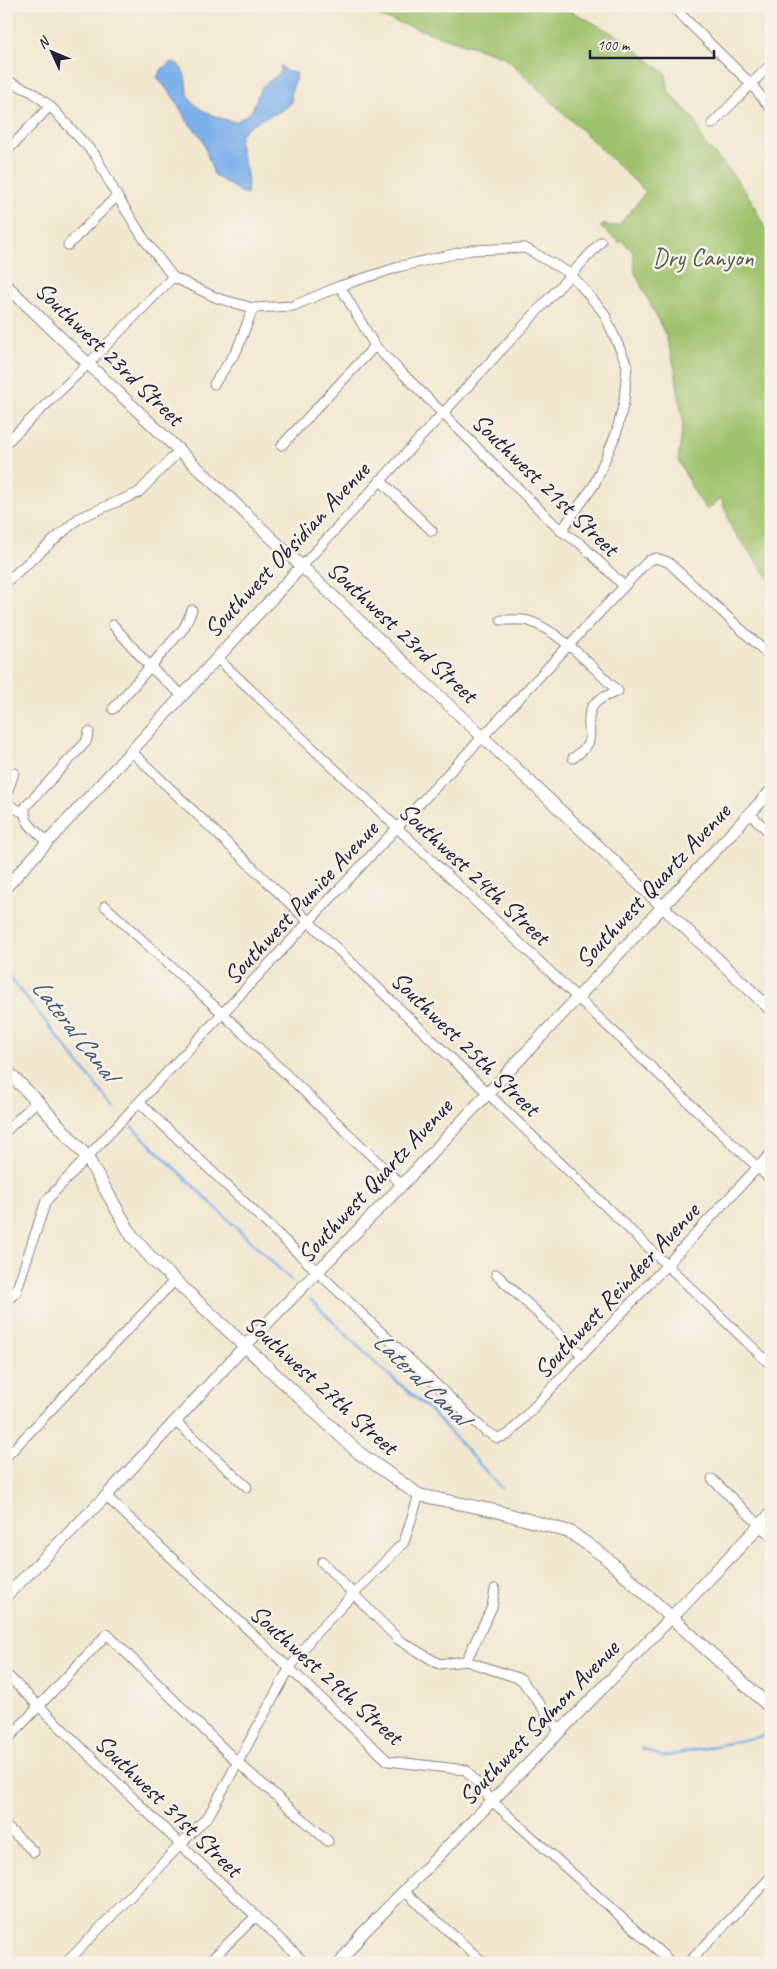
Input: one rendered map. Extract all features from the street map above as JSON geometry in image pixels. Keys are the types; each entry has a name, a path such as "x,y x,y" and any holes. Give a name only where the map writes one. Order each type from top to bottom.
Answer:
{"main road":[{"name":"Southwest 27th Street","path":"6,1070 37,1100 87,1157 132,1236 175,1280 359,1452 420,1495 496,1511 570,1532 604,1556 771,1708"},
{"name":"Southwest Salmon Avenue","path":"671,1618 771,1514"}],"street":[{"path":"672,6 751,84 771,109"},
{"path":"712,124 771,64"},
{"path":"6,80 32,92 50,106 95,156 144,239 173,277 217,298 253,308 293,306 340,286 402,266 471,250 525,248 572,274 604,313 627,365 624,402 616,434 594,486 562,531"},
{"path":"6,152 50,106"},
{"path":"68,244 117,196"},
{"name":"Southwest Obsidian Avenue","path":"8,882 132,752 441,411 601,242"},
{"path":"6,443 88,364 173,277"},
{"name":"Southwest 23rd Street","path":"6,285 301,567 484,736 771,1010"},
{"name":"Southwest 21st Street","path":"340,286 375,346 562,531 581,544 624,586"},
{"path":"214,384 237,350 253,308"},
{"path":"282,445 375,346"},
{"path":"6,582 79,518 138,493 179,451"},
{"path":"380,480 432,531"},
{"name":"Southwest Pumice Avenue","path":"6,1302 16,1292 46,1201 648,561 656,558 662,559 771,657"},
{"path":"113,709 151,668 184,628 192,610"},
{"path":"501,620 528,621 547,629 618,691 597,701 590,708 590,734 587,746 573,758"},
{"path":"113,625 151,668 182,695"},
{"name":"Southwest 24th Street","path":"217,658 771,1180"},
{"path":"48,842 26,821 24,813 26,806 86,742 90,732"},
{"name":"Southwest 25th Street","path":"132,752 771,1365"},
{"path":"14,773 6,797 10,805 24,813"},
{"name":"Southwest Quartz Avenue","path":"6,1596 106,1496 245,1346 320,1272 771,792"},
{"path":"750,814 771,834"},
{"path":"105,906 222,1013 402,1185"},
{"path":"6,1131 37,1100"},
{"path":"139,1102 320,1272"},
{"name":"Southwest Reindeer Avenue","path":"320,1272 485,1431 498,1438 508,1435 771,1153"},
{"path":"496,1274 582,1355"},
{"path":"6,1457 175,1280"},
{"path":"176,1422 247,1487"},
{"path":"712,1479 771,1536"},
{"path":"66,1963 209,1815 289,1669 313,1636 404,1542 420,1495"},
{"name":"Southwest 29th Street","path":"106,1496 388,1761 466,1770 492,1801 672,1963"},
{"path":"322,1562 399,1640 439,1664 466,1661 521,1679 560,1731"},
{"path":"466,1661 492,1607 494,1588"},
{"name":"Southwest Salmon Avenue","path":"340,1963 361,1935 671,1618"},
{"path":"6,1742 106,1634 237,1762 328,1841"},
{"name":"Southwest 31st Street","path":"6,1674 305,1963"},
{"path":"6,1826 34,1852"},
{"path":"688,1963 771,1877"},
{"path":"404,1891 484,1963"},
{"path":"208,1963 256,1916"}],"green space":[{"name":"Dry Canyon","path":"347,6 561,6 620,37 666,74 669,92 695,120 703,142 727,167 752,201 771,241 771,581 732,529 721,498 707,510 695,493 678,460 683,423 675,369 666,336 635,273 633,252 622,241 620,243 600,227 604,223 610,226 619,225 646,192 505,57"}],"water":[{"path":"171,62 178,64 181,69 185,76 188,94 196,105 215,116 236,122 251,112 261,88 281,72 280,66 285,71 297,73 291,93 292,102 284,109 259,120 243,132 240,147 247,176 247,194 242,193 214,175 202,138 188,122 174,98 157,77 162,69"}],"waterway":[{"name":"Lateral Canal","path":"6,972 115,1109"},
{"name":"Lateral Canal","path":"132,1127 291,1280"},
{"name":"Lateral Canal","path":"310,1299 373,1361 432,1412 501,1488"},
{"path":"641,1748 663,1757 771,1734"}]}
